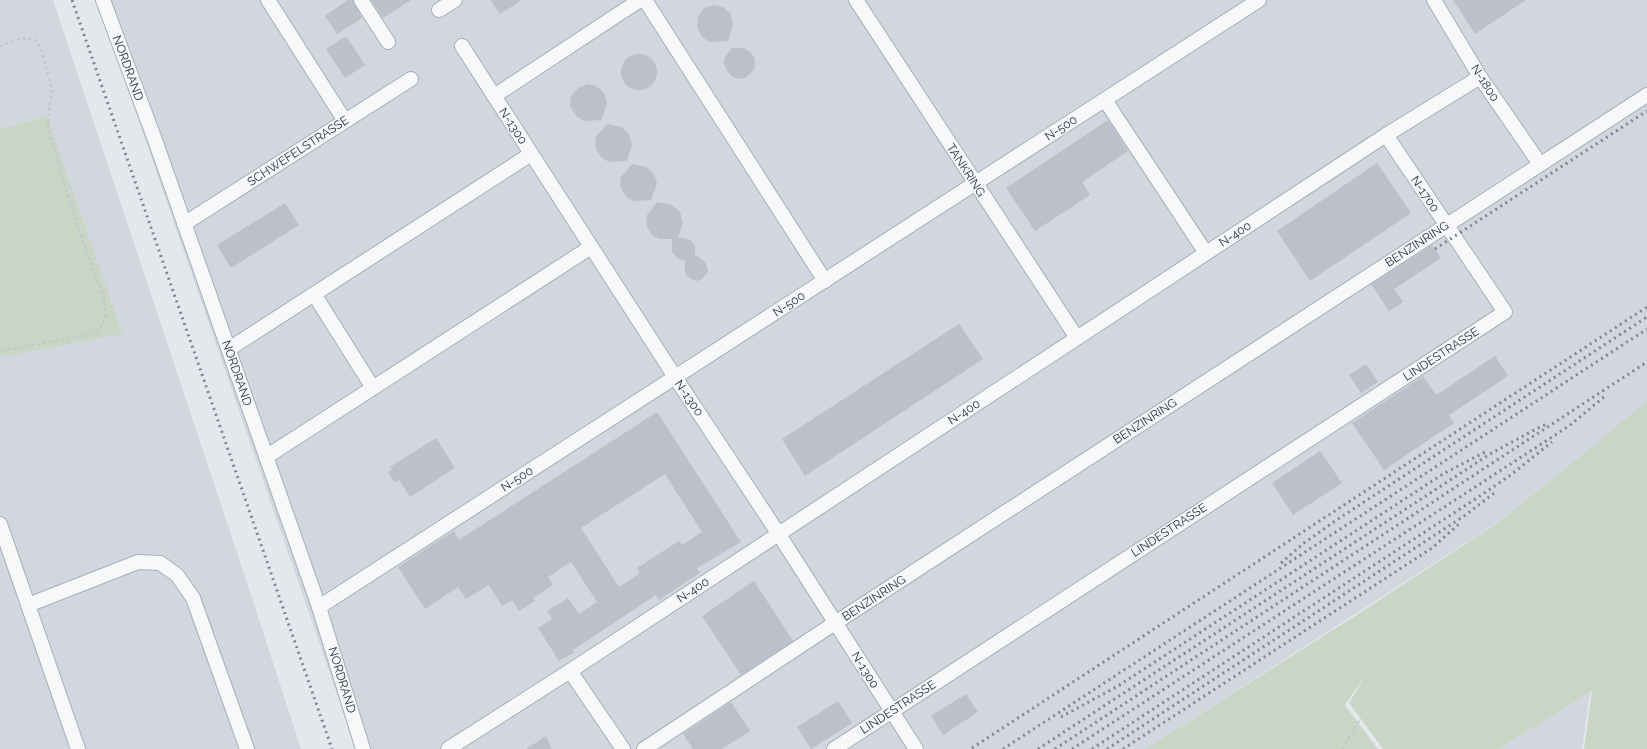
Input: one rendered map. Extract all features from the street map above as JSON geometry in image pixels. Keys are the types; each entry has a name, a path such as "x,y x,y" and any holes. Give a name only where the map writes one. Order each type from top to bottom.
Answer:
{"lane":[{"name":"NORDRAND","path":"103,0 184,224 319,607 364,749"},
{"path":"268,0 345,121"},
{"path":"361,0 388,42"},
{"path":"439,10 455,0"},
{"path":"494,96 640,0"},
{"path":"645,0 825,281"},
{"name":"TANKRING","path":"854,0 1077,338"},
{"name":"N-500","path":"319,607 1259,0"},
{"name":"N-1800","path":"1434,0 1480,77 1540,164"},
{"name":"N-1300","path":"462,46 675,377 778,533 916,749"},
{"name":"N-400","path":"448,749 570,671 1386,135 1480,77"},
{"name":"SCHWEFELSTRASSE","path":"184,224 411,79"},
{"name":"BENZINRING","path":"644,749 835,623 1647,95"},
{"path":"1105,100 1206,253"},
{"name":"N-1700","path":"1386,135 1505,312"},
{"path":"228,349 531,154"},
{"path":"266,456 591,247"},
{"path":"314,294 373,388"},
{"name":"LINDESTRASSE","path":"834,749 1505,312"},
{"path":"0,524 78,749"},
{"path":"28,605 138,562 160,563 177,575 193,598 248,749"},
{"path":"570,671 622,749"}],"path":[{"path":"0,46 22,38 36,40 41,49 52,89 48,109 48,129 78,228 104,298 106,317 100,328 88,335 0,351"},
{"path":"1342,749 1360,719"}],"shaded area":[{"path":"0,0 53,0 301,749 0,749 0,355 47,116 0,129"},
{"path":"97,0 1647,0 1647,406 1492,526 1145,749 356,749"},
{"path":"1590,692 1582,749 1498,749"}],"green space":[{"path":"47,116 122,334 0,357 0,129"},
{"path":"1647,401 1647,749 1584,749 1592,691 1498,749 1383,749 1349,703 1367,673 1345,705 1378,749 1145,749 1355,616 1493,526 1575,461"}],"building":[{"path":"348,0 353,0 362,18 337,34 325,16"},
{"path":"371,0 411,0 383,18"},
{"path":"490,0 522,0 500,14"},
{"path":"1453,0 1526,0 1475,34"},
{"path":"714,5 723,7 731,14 733,25 728,41 710,42 702,37 697,27 698,17 704,8"},
{"path":"346,36 365,65 345,78 326,49"},
{"path":"732,48 744,48 754,57 754,69 745,78 738,79 731,76 726,69 724,63 725,57"},
{"path":"643,54 652,59 656,65 656,79 652,85 643,90 635,90 626,85 622,79 621,68 626,59 632,55"},
{"path":"588,84 596,86 604,93 607,104 601,120 584,121 576,116 570,106 571,96 578,88"},
{"path":"1108,120 1128,151 1082,182 1090,195 1035,231 1006,188"},
{"path":"607,124 622,127 629,134 632,145 627,161 609,162 601,157 595,147 596,137"},
{"path":"1377,163 1411,213 1310,281 1277,231"},
{"path":"632,164 646,167 654,174 657,184 651,200 634,201 626,197 620,187 621,177"},
{"path":"657,202 672,205 680,212 683,223 678,237 691,241 695,246 695,255 704,261 707,266 708,272 702,279 697,281 687,276 685,272 685,261 678,259 672,252 672,239 659,239 652,235 646,225 647,215"},
{"path":"285,203 299,225 231,268 217,245"},
{"path":"1432,245 1441,258 1394,289 1403,302 1389,311 1371,284"},
{"path":"959,324 983,359 805,476 782,439"},
{"path":"1495,356 1508,376 1449,415 1454,423 1384,470 1352,423 1423,376 1436,395"},
{"path":"1366,364 1378,382 1361,393 1349,375"},
{"path":"657,412 741,542 697,568 700,573 659,600 656,595 573,650 575,652 559,661 538,628 552,619 547,611 568,598 579,614 597,602 571,562 548,577 553,585 533,598 535,601 519,611 512,600 502,606 489,585 466,599 458,587 425,609 398,567 454,531 459,540","holes":["665,474 702,532 682,545 679,541 637,568 640,573 619,587 581,528"]},
{"path":"436,438 455,468 410,497 399,480 395,483 388,472 392,469 390,467"},
{"path":"1320,451 1342,483 1293,515 1272,483"},
{"path":"754,581 793,641 741,675 702,616"},
{"path":"966,694 978,712 943,735 931,716"},
{"path":"838,701 852,723 811,749 797,727"},
{"path":"731,702 750,731 722,749 693,749 683,734"},
{"path":"546,736 552,749 526,749"}],"railway":[{"path":"72,0 332,749"},
{"path":"1435,249 1647,111"},
{"path":"972,748 1647,307"},
{"path":"1281,563 1304,543 1338,519 1647,317"},
{"path":"1003,749 1647,329"},
{"path":"1055,749 1647,362"},
{"path":"1072,749 1569,426 1604,397"},
{"path":"1038,749 1490,454 1547,424"},
{"path":"1092,749 1486,492 1512,474 1552,442"},
{"path":"1061,717 1118,686 1443,474 1485,452"},
{"path":"1107,749 1464,516 1497,491"},
{"path":"1123,749 1432,548 1459,524"}]}
